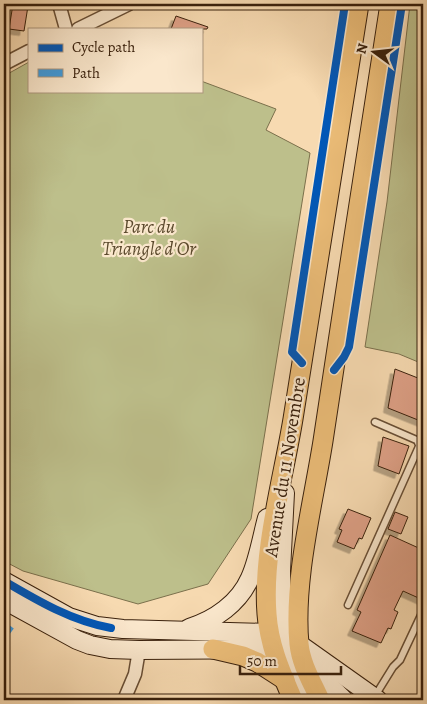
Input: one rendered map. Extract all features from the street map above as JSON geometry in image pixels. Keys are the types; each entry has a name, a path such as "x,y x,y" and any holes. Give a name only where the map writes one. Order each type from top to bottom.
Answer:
{"main road":[{"name":"Avenue du 11 Novembre","path":"285,653 266,587 269,552 292,422 359,4"},
{"name":"Avenue du 11 Novembre","path":"285,653 298,612 302,567 390,4"},
{"path":"213,650 243,656 258,662 285,653"},
{"path":"285,653 293,700"},
{"path":"285,653 320,700"}],"street":[{"path":"59,4 66,28"},
{"path":"80,28 129,4"},
{"path":"4,64 28,52"},
{"path":"184,630 206,623 226,609 239,595 250,578 286,452"},
{"path":"4,581 69,617 96,626 123,630 184,630 216,633 285,653 375,699"},
{"path":"4,600 77,640 110,649 285,653 344,700"},
{"path":"124,700 135,674 139,650"},
{"path":"285,653 308,700"}],"lane":[{"path":"348,605 422,442 375,422"},
{"path":"22,610 30,605 71,624 90,629 96,626"},
{"path":"375,699 393,667 400,660 423,611"}],"green space":[{"path":"410,4 423,4 423,364 399,354 365,347 387,202"},
{"name":"Parc du Triangle d'Or","path":"28,63 28,92 202,92 202,81 276,109 266,130 310,153 251,519 208,584 138,604 23,571 4,561 4,76"}],"building":[{"path":"13,4 28,6 24,31 9,29"},
{"path":"176,16 208,27 207,29 171,28"},
{"path":"395,369 423,380 423,422 388,408"},
{"path":"383,437 409,446 399,474 378,466"},
{"path":"348,509 371,518 362,539 359,538 354,549 337,542 342,530 339,529"},
{"path":"395,512 408,517 401,534 388,529"},
{"path":"390,535 423,550 423,600 403,591 394,610 398,612 391,629 388,628 381,643 352,631 361,612 357,610"}],"marked path":[{"path":"4,625 12,631"}],"cycle path":[{"path":"302,363 292,352 345,4"},
{"path":"334,370 349,347 402,4"},
{"path":"4,581 69,615 83,621 111,628"}]}
